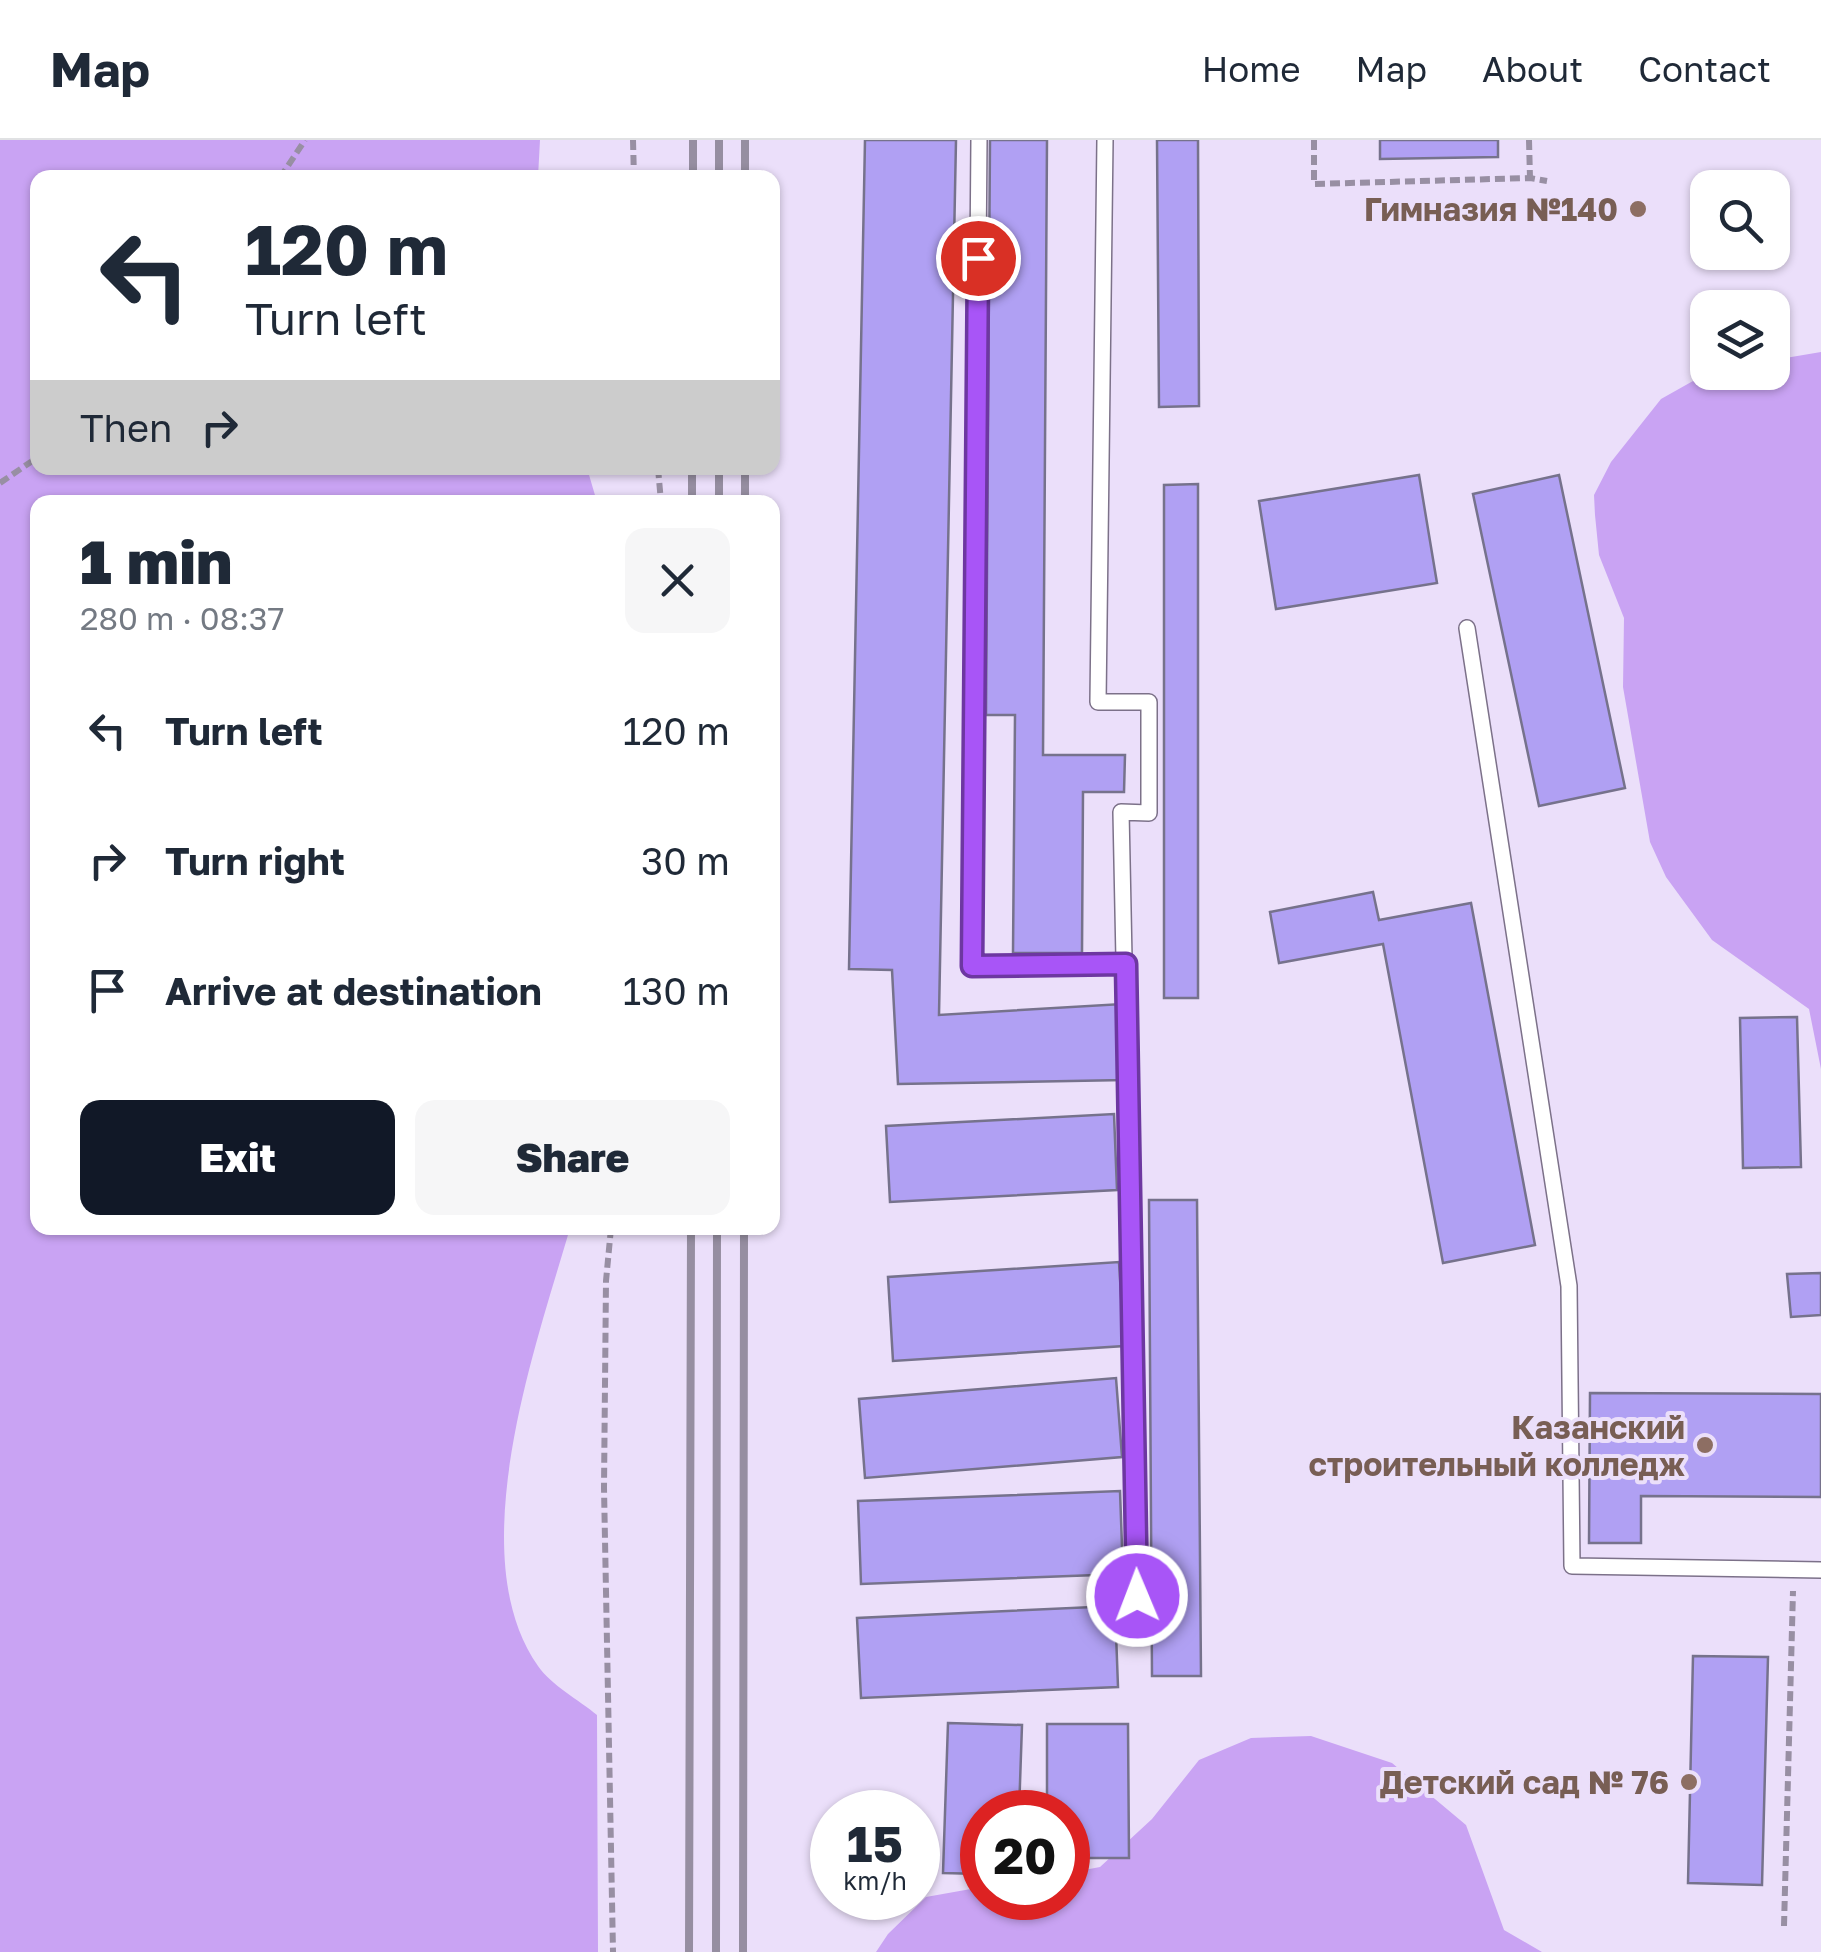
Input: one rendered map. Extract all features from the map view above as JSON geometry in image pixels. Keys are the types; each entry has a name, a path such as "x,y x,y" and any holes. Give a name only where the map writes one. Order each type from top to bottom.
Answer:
{"lane":[{"path":"980,140 972,966 1126,964"},
{"path":"1105,140 1098,702 1149,702 1150,813 1121,812 1137,1596"},
{"path":"1467,628 1569,1286 1572,1566 1821,1570"}],"path":[{"path":"285,170 305,140"},
{"path":"634,140 634,170"},
{"path":"1314,140 1314,184 1530,178 1547,181"},
{"path":"1529,140 1530,178"},
{"path":"0,483 30,462"},
{"path":"611,1235 606,1281 604,1488 613,1952"},
{"path":"1784,1926 1795,1570"}],"shaded area":[{"path":"0,140 540,140 538,170 30,170 30,475 589,475 595,495 30,495 30,1235 568,1235 524,1389 512,1450 505,1510 505,1567 516,1620 538,1666 597,1715 598,1952 0,1952"},
{"path":"1821,352 1821,1069 1809,1009 1712,940 1666,877 1650,842 1623,687 1624,618 1599,555 1594,495 1611,462 1661,399 1690,383 1690,390 1790,390 1790,357"},
{"path":"1311,1736 1392,1763 1466,1825 1504,1930 1542,1952 876,1952 902,1920 940,1920 940,1894 960,1891 960,1920 1090,1920 1090,1869 1100,1867 1152,1819 1199,1760 1251,1738"}],"building":[{"path":"865,140 956,140 939,1015 1122,1004 1124,1080 898,1084 892,970 849,969"},
{"path":"990,140 1047,140 1043,755 1125,755 1124,792 1083,792 1082,953 1013,953 1015,715 986,715"},
{"path":"1157,140 1198,140 1199,406 1159,407"},
{"path":"1380,140 1498,140 1498,157 1380,159"},
{"path":"1419,475 1437,583 1276,609 1259,501"},
{"path":"1559,475 1625,788 1539,806 1473,494"},
{"path":"1198,484 1198,998 1164,998 1164,485"},
{"path":"1373,892 1379,920 1471,903 1535,1245 1443,1263 1383,944 1279,963 1270,912"},
{"path":"1797,1017 1801,1167 1743,1168 1740,1018"},
{"path":"1114,1114 1117,1190 890,1202 886,1126"},
{"path":"1149,1200 1197,1200 1201,1676 1152,1676"},
{"path":"1119,1262 1124,1346 893,1361 888,1277"},
{"path":"1821,1273 1821,1315 1791,1317 1787,1274"},
{"path":"1116,1378 1122,1457 865,1478 859,1399"},
{"name":"Казанский строительный колледж","path":"1590,1393 1821,1394 1821,1497 1641,1496 1641,1543 1589,1543"},
{"path":"1120,1491 1123,1574 861,1584 858,1501"},
{"path":"1115,1606 1118,1687 861,1698 857,1618"},
{"path":"1693,1656 1768,1657 1762,1885 1688,1883"},
{"path":"948,1723 1022,1725 1020,1790 960,1790 960,1873 943,1873"},
{"path":"1047,1724 1128,1724 1129,1858 1090,1858 1090,1790 1047,1790"}],"railway":[{"path":"693,140 693,170"},
{"path":"719,140 719,170"},
{"path":"745,140 745,170"},
{"path":"692,475 692,495"},
{"path":"719,475 719,495"},
{"path":"745,475 745,495"},
{"path":"689,1952 691,1235"},
{"path":"716,1952 717,1235"},
{"path":"743,1952 744,1235"}],"place":[{"name":"Гимназия №140","path":"1638,209"},
{"name":"Казанский строительный колледж","path":"1705,1445"},
{"name":"Детский сад № 76","path":"1689,1782"}],"route":[{"path":"978,258 972,966 1126,964 1137,1596"}]}
